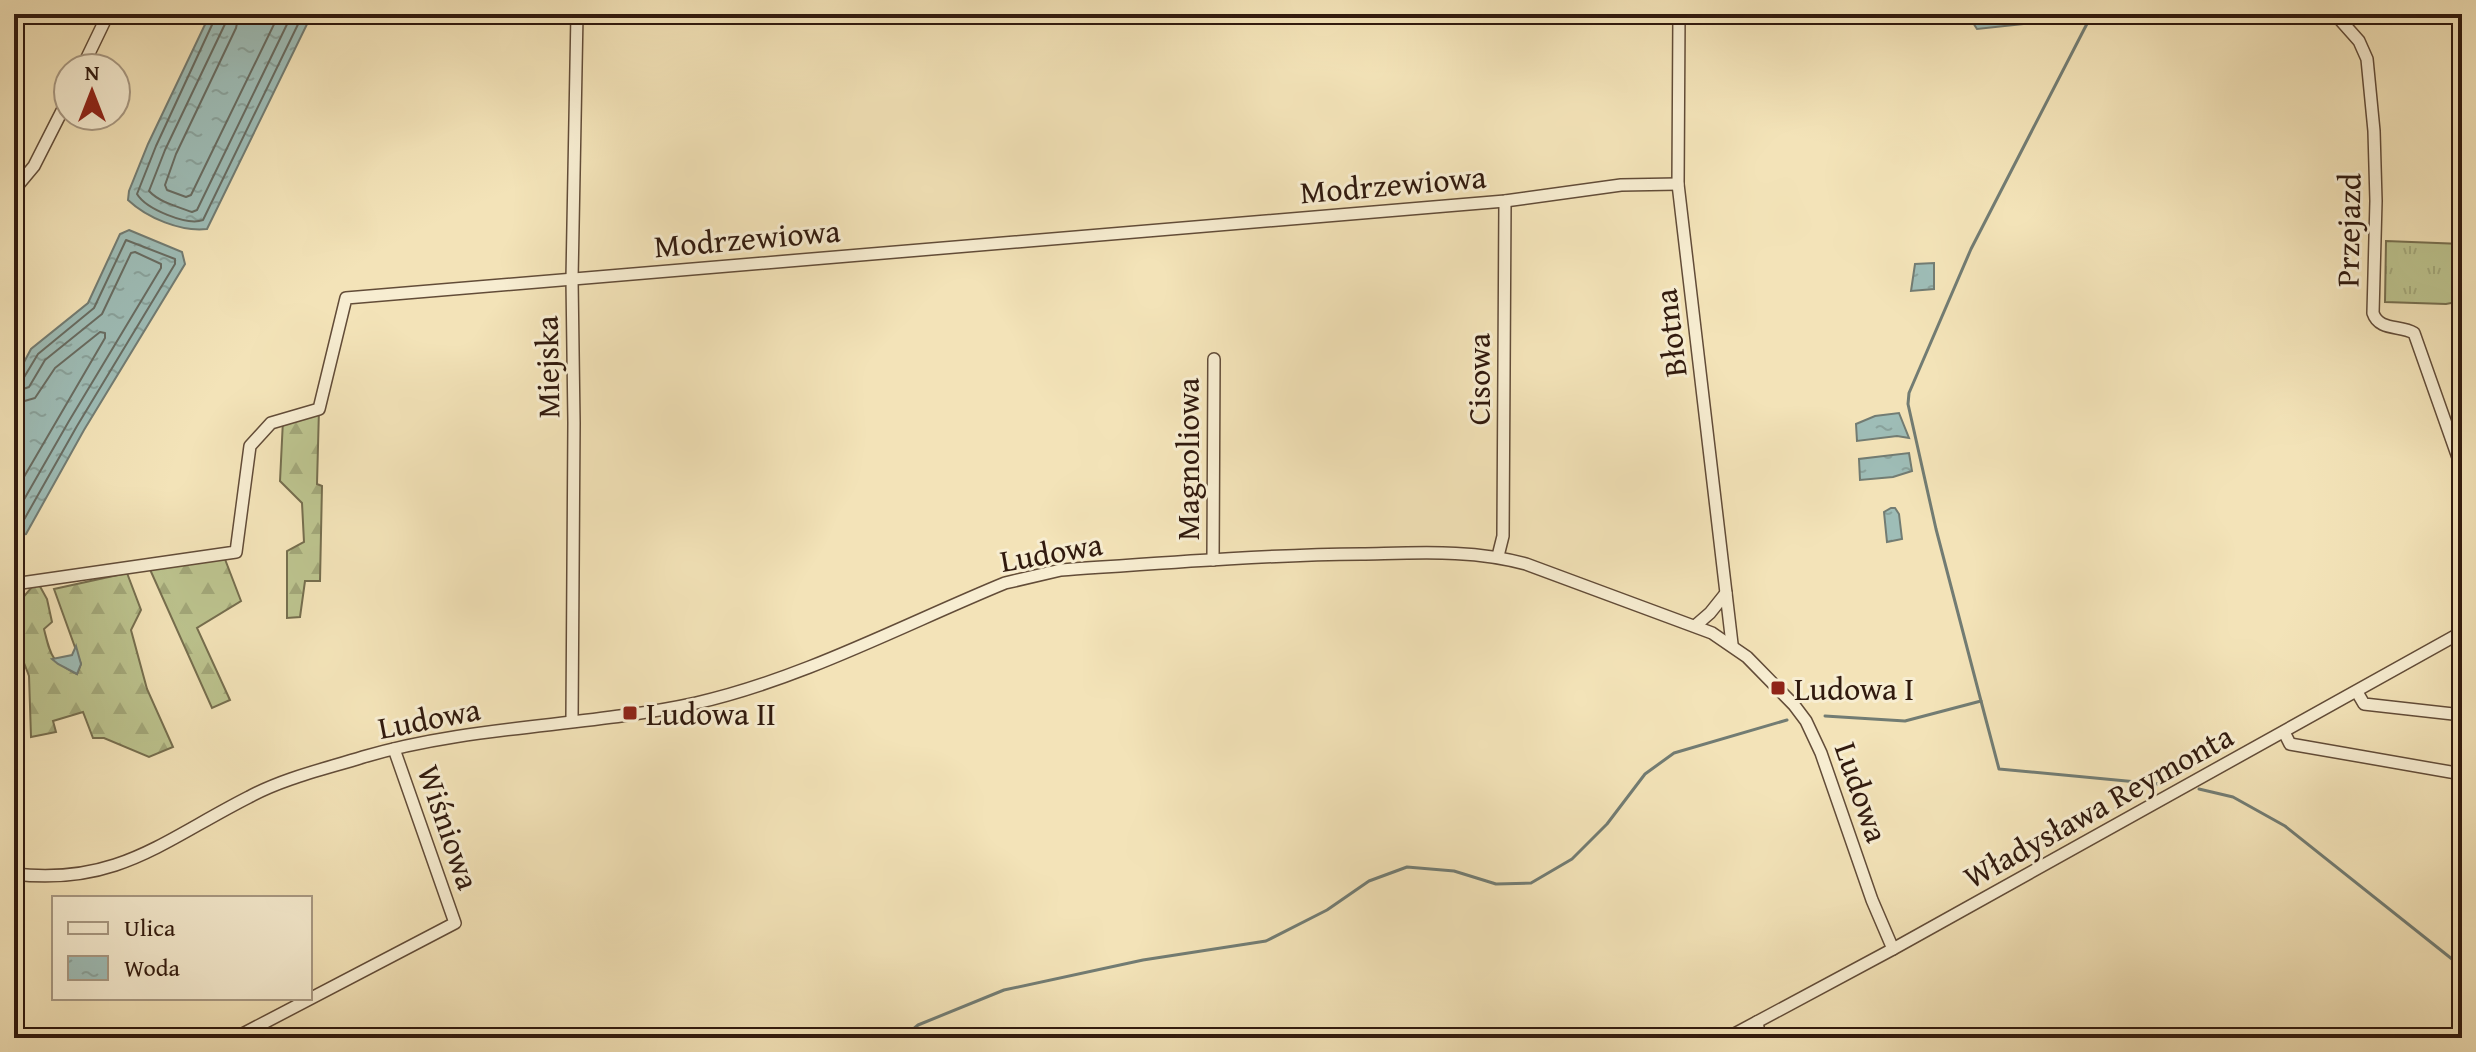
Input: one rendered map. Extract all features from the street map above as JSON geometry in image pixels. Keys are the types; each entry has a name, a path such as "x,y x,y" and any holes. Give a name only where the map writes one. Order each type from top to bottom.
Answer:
{"street":[{"path":"90,52 108,14"},
{"name":"Miejska","path":"572,720 572,279 577,14"},
{"name":"Błotna","path":"1679,14 1678,184 1732,644"},
{"name":"Przejazd","path":"2335,14 2359,41 2367,59 2374,131 2376,201 2373,313 2380,324 2405,328 2414,333 2462,469"},
{"path":"14,190 34,166 52,131"},
{"name":"Modrzewiowa","path":"14,584 236,552 250,446 271,423 319,409 346,298 1505,201 1621,185 1678,184"},
{"name":"Cisowa","path":"1498,556 1503,536 1505,201"},
{"name":"Magnoliowa","path":"1213,560 1214,359"},
{"name":"Ludowa","path":"14,874 67,876 101,871 135,860 250,796 285,781 394,749 693,703 752,687 1005,583 1032,575 1061,570 1213,560 1437,552 1498,556 1526,564 1695,626 1732,644 1794,705 1810,728 1872,900 1893,949"},
{"path":"1695,626 1726,593"},
{"name":"Władysława Reymonta","path":"1727,1038 2462,632"},
{"path":"2357,692 2364,704 2462,715"},
{"path":"2284,732 2290,744 2462,774"},
{"name":"Wiśniowa","path":"312,998 455,923 394,749"},
{"name":"Wiśniowa","path":"235,1038 308,1000"},
{"path":"1757,1022 1760,1038"}],"green space":[{"path":"2386,241 2462,244 2462,301 2446,304 2385,302"},
{"path":"319,409 317,484 322,486 320,581 305,581 300,617 287,618 287,551 304,542 302,503 280,481 283,420"},
{"path":"223,554 241,601 197,628 230,700 212,708 148,565"},
{"path":"127,573 141,610 131,630 147,689 173,747 149,757 104,738 93,738 83,712 53,721 56,732 31,737 29,676 14,637 14,608 37,581 47,599 52,622 44,629 51,652 57,661 77,674 81,664 54,589"}],"water":[{"path":"210,14 312,14 207,229 197,229 165,222 145,213 128,200 148,144"},
{"path":"2027,14 2023,24 1977,29 1968,15"},
{"path":"129,230 182,252 185,264 84,430 26,534 15,536 14,381 31,349 88,303 120,234"},
{"path":"1934,263 1934,289 1911,291 1915,264"},
{"path":"1899,413 1909,438 1897,436 1857,441 1856,424 1875,416"},
{"path":"1909,453 1912,471 1893,477 1860,480 1859,459"},
{"path":"1891,508 1899,514 1902,539 1887,542 1884,512"},
{"path":"76,646 81,664 77,674 52,659 72,655"}],"waterway":[{"path":"1825,716 1905,721 1981,701 1936,529 1908,404 1909,393 1971,249 2092,14"},
{"path":"1981,701 1999,769 2158,784"},
{"path":"903,1038 918,1025 1004,990 1143,960 1266,941 1327,910 1369,881 1407,867 1454,871 1496,884 1531,883 1572,859 1607,824 1645,774 1674,753 1787,720"},
{"path":"2199,789 2233,797 2285,826 2462,967"}],"place":[{"name":"Ludowa I","path":"1778,688"},
{"name":"Ludowa II","path":"630,713"}]}
